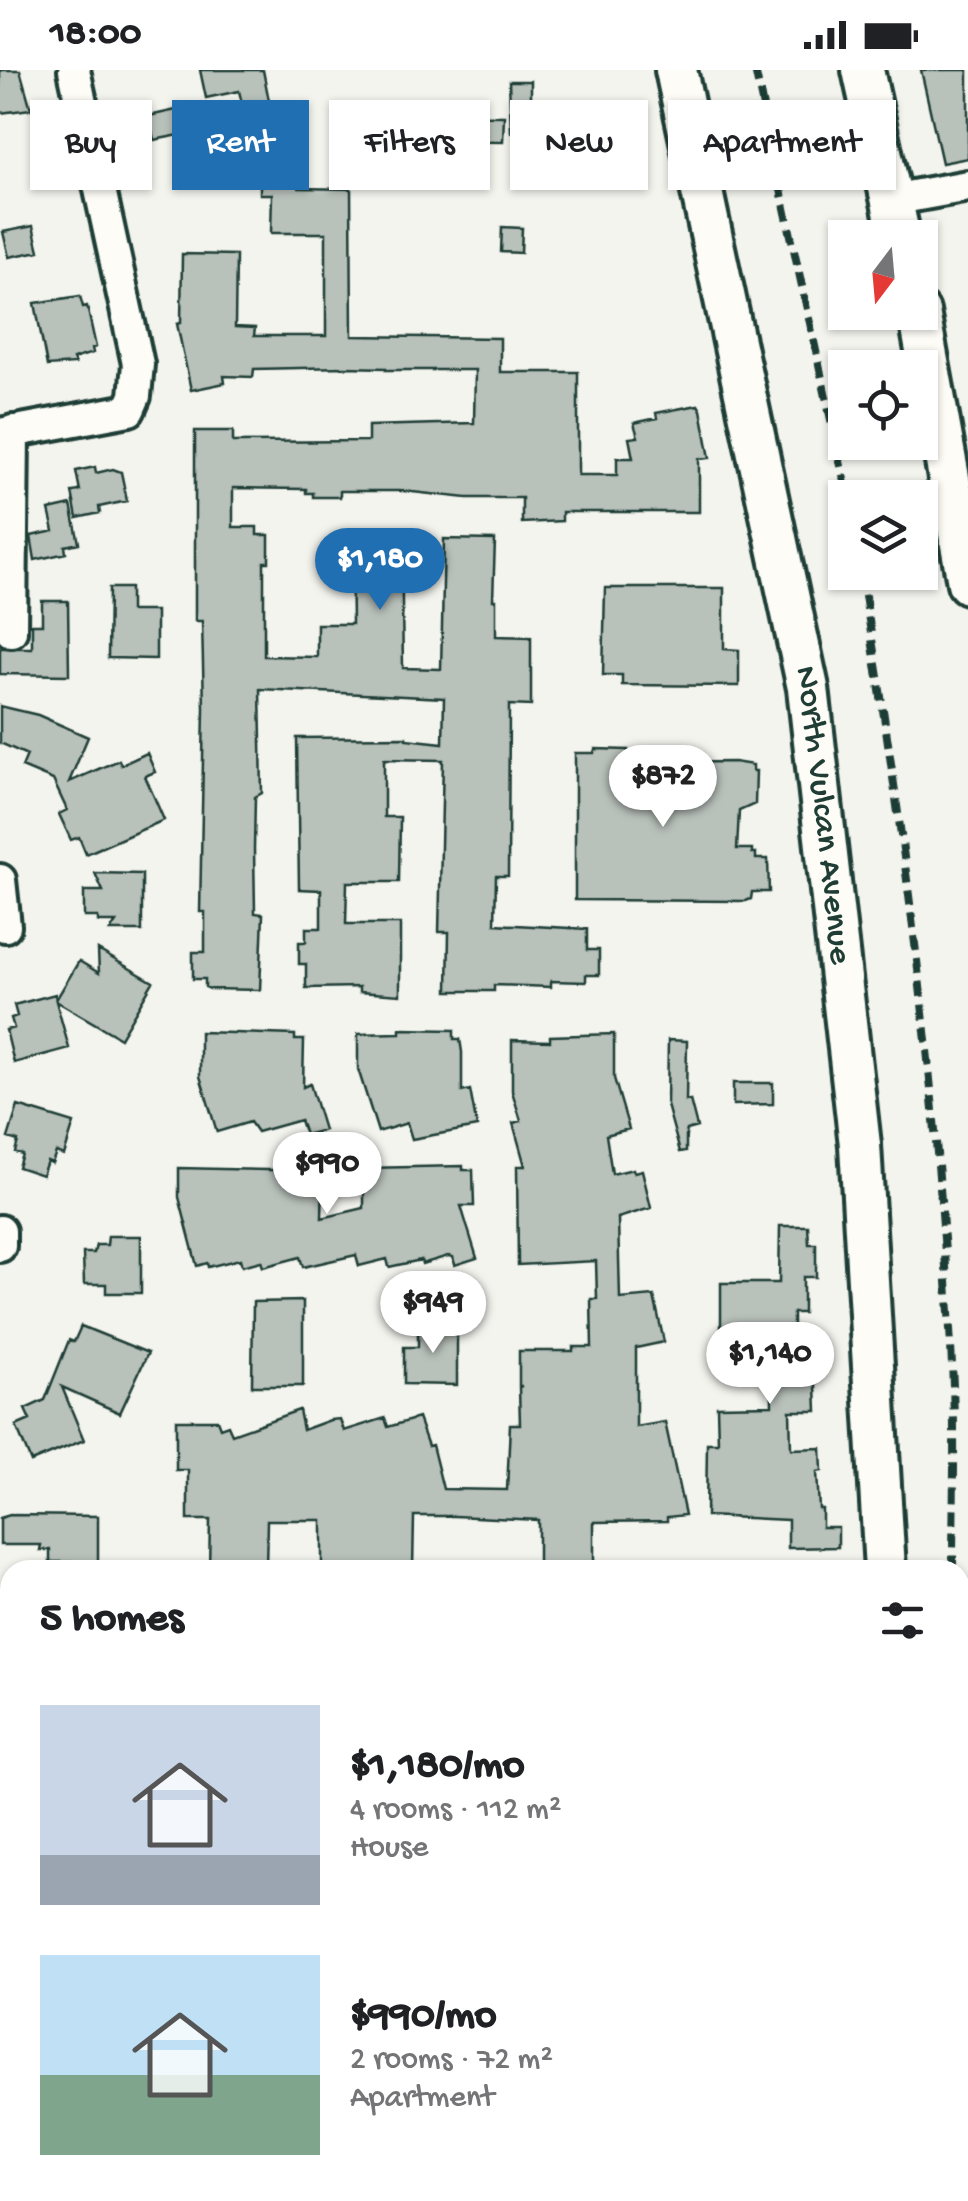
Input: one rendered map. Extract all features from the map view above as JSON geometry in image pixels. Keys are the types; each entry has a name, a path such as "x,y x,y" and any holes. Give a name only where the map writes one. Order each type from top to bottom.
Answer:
{"main road":[{"name":"North Vulcan Avenue","path":"676,70 808,688 860,1145 884,1560"},
{"path":"863,70 895,218"},
{"path":"922,330 968,583"}],"street":[{"path":"11,631 7,433 129,410 135,396 138,364 74,70"},
{"path":"895,218 968,186"},
{"path":"0,880 5,926"},
{"path":"0,1231 0,1246"}],"building":[{"path":"0,70 20,70 30,109 0,113"},
{"path":"200,70 263,70 269,100 241,100 239,91 206,98"},
{"path":"921,70 968,70 968,158 942,163"},
{"path":"509,81 531,81 531,100 510,100 510,106"},
{"path":"172,111 172,136 154,140 152,115"},
{"path":"490,116 504,116 503,142 490,142"},
{"path":"260,190 351,190 352,336 500,338 500,372 578,372 578,475 617,475 617,458 633,458 629,438 638,437 634,423 657,418 656,413 698,405 701,410 710,458 699,459 699,512 562,512 562,521 522,523 522,498 467,498 403,491 340,491 340,497 313,497 306,489 233,488 233,527 257,527 257,535 269,535 269,562 264,562 264,656 317,657 317,624 352,624 351,550 365,550 365,537 401,537 403,668 441,669 444,539 495,540 496,636 531,637 531,706 509,705 508,876 496,876 495,924 587,929 587,950 599,950 599,975 586,975 586,982 551,981 551,987 494,985 494,991 448,991 449,932 439,932 443,760 384,759 384,817 400,817 399,882 347,882 346,924 400,924 400,995 359,992 359,987 306,988 306,964 299,964 299,942 306,942 306,928 321,928 321,890 299,889 297,738 406,737 443,743 444,698 260,689 262,793 255,797 254,849 255,913 263,914 260,990 210,989 205,987 205,979 193,979 193,952 205,952 205,912 200,912 204,708 202,621 195,621 195,431 233,431 233,442 368,441 368,426 474,423 475,370 254,369 253,377 224,376 225,383 191,390 177,324 181,323 182,254 236,255 235,327 255,328 254,336 326,336 326,233 271,233 272,194 260,194"},
{"path":"33,226 39,251 9,257 3,232"},
{"path":"502,227 522,228 521,253 501,252"},
{"path":"80,296 83,307 87,306 96,347 92,348 93,353 73,359 75,364 47,366 35,303"},
{"path":"95,467 96,473 113,469 121,472 127,501 99,507 100,513 77,518 72,492 80,491 76,471"},
{"path":"71,505 79,543 65,546 66,553 35,560 31,536 54,531 49,510"},
{"path":"109,588 130,588 130,611 156,611 156,659 108,658"},
{"path":"605,588 724,588 724,649 739,650 739,686 622,685 622,675 603,675"},
{"path":"42,601 68,601 69,675 0,674 0,648 32,648 32,624 42,624"},
{"path":"0,706 38,715 88,737 69,782 119,760 121,765 147,753 155,772 145,776 164,820 86,854 79,837 71,840 59,814 67,810 53,780 22,767 27,755 0,743"},
{"path":"595,749 628,750 628,756 635,756 635,763 753,765 755,804 739,811 737,849 752,849 756,859 768,859 769,892 752,892 751,899 746,901 575,900 575,753 594,753"},
{"path":"95,873 142,874 142,931 110,931 116,922 84,917 84,891 103,891"},
{"path":"98,950 153,982 120,1038 56,1001 69,1048 14,1063 6,1030 14,1028 14,1005 55,994 56,1000 79,961 99,973"},
{"path":"400,1029 454,1030 454,1039 460,1039 462,1052 462,1092 470,1090 477,1127 412,1139 407,1123 378,1132 358,1069 358,1034 400,1033"},
{"path":"200,1032 295,1035 295,1040 304,1040 303,1087 310,1084 324,1130 305,1135 300,1120 257,1132 250,1122 217,1132 200,1076"},
{"path":"614,1034 614,1078 629,1129 606,1135 612,1174 642,1170 651,1208 618,1218 620,1299 654,1296 664,1342 636,1348 636,1427 665,1422 685,1515 667,1517 667,1521 594,1522 594,1560 538,1560 538,1520 414,1516 413,1560 322,1560 322,1520 267,1520 266,1560 209,1560 210,1520 188,1520 188,1470 176,1470 176,1420 217,1420 220,1428 228,1425 232,1434 299,1410 303,1430 330,1420 340,1419 344,1431 385,1418 388,1427 418,1418 428,1446 432,1445 443,1489 507,1490 510,1424 520,1424 519,1351 592,1347 591,1299 597,1299 596,1261 518,1265 517,1166 525,1166 513,1123 521,1121 512,1091 512,1040 550,1041 550,1036"},
{"path":"668,1040 687,1041 686,1101 690,1100 697,1127 686,1130 686,1151 680,1152 667,1105"},
{"path":"733,1083 773,1083 773,1104 733,1105"},
{"path":"18,1106 74,1123 64,1155 56,1152 52,1163 47,1161 42,1175 18,1167 22,1154 15,1152 18,1141 8,1138"},
{"path":"463,1166 463,1170 473,1170 474,1206 461,1206 477,1258 455,1265 453,1257 448,1256 422,1264 421,1260 389,1267 387,1259 359,1266 356,1255 303,1267 300,1257 263,1267 261,1261 242,1266 240,1259 197,1266 179,1197 179,1168 314,1171 314,1178 323,1179 322,1218 364,1208 364,1168"},
{"path":"780,1226 808,1226 809,1244 816,1244 816,1277 803,1277 803,1313 793,1313 793,1361 815,1360 817,1411 790,1411 791,1449 821,1448 822,1471 817,1472 822,1527 838,1527 838,1547 788,1548 788,1520 706,1516 707,1443 718,1443 717,1406 772,1405 771,1357 725,1357 725,1340 721,1340 721,1283 779,1283"},
{"path":"108,1236 141,1236 141,1293 106,1293 106,1284 84,1284 83,1253 94,1253 96,1245 107,1245"},
{"path":"303,1301 303,1386 252,1386 253,1302"},
{"path":"418,1323 457,1323 457,1385 404,1384 404,1347 418,1347"},
{"path":"81,1326 148,1353 120,1413 62,1387 84,1440 31,1462 16,1426 30,1420 25,1409 45,1400 69,1340 74,1342"},
{"path":"98,1516 98,1560 50,1560 50,1550 40,1550 41,1545 0,1545 0,1518"}],"railway":[{"path":"755,70 844,480"},
{"path":"864,590 892,769 929,1066 953,1391 953,1560"}]}
